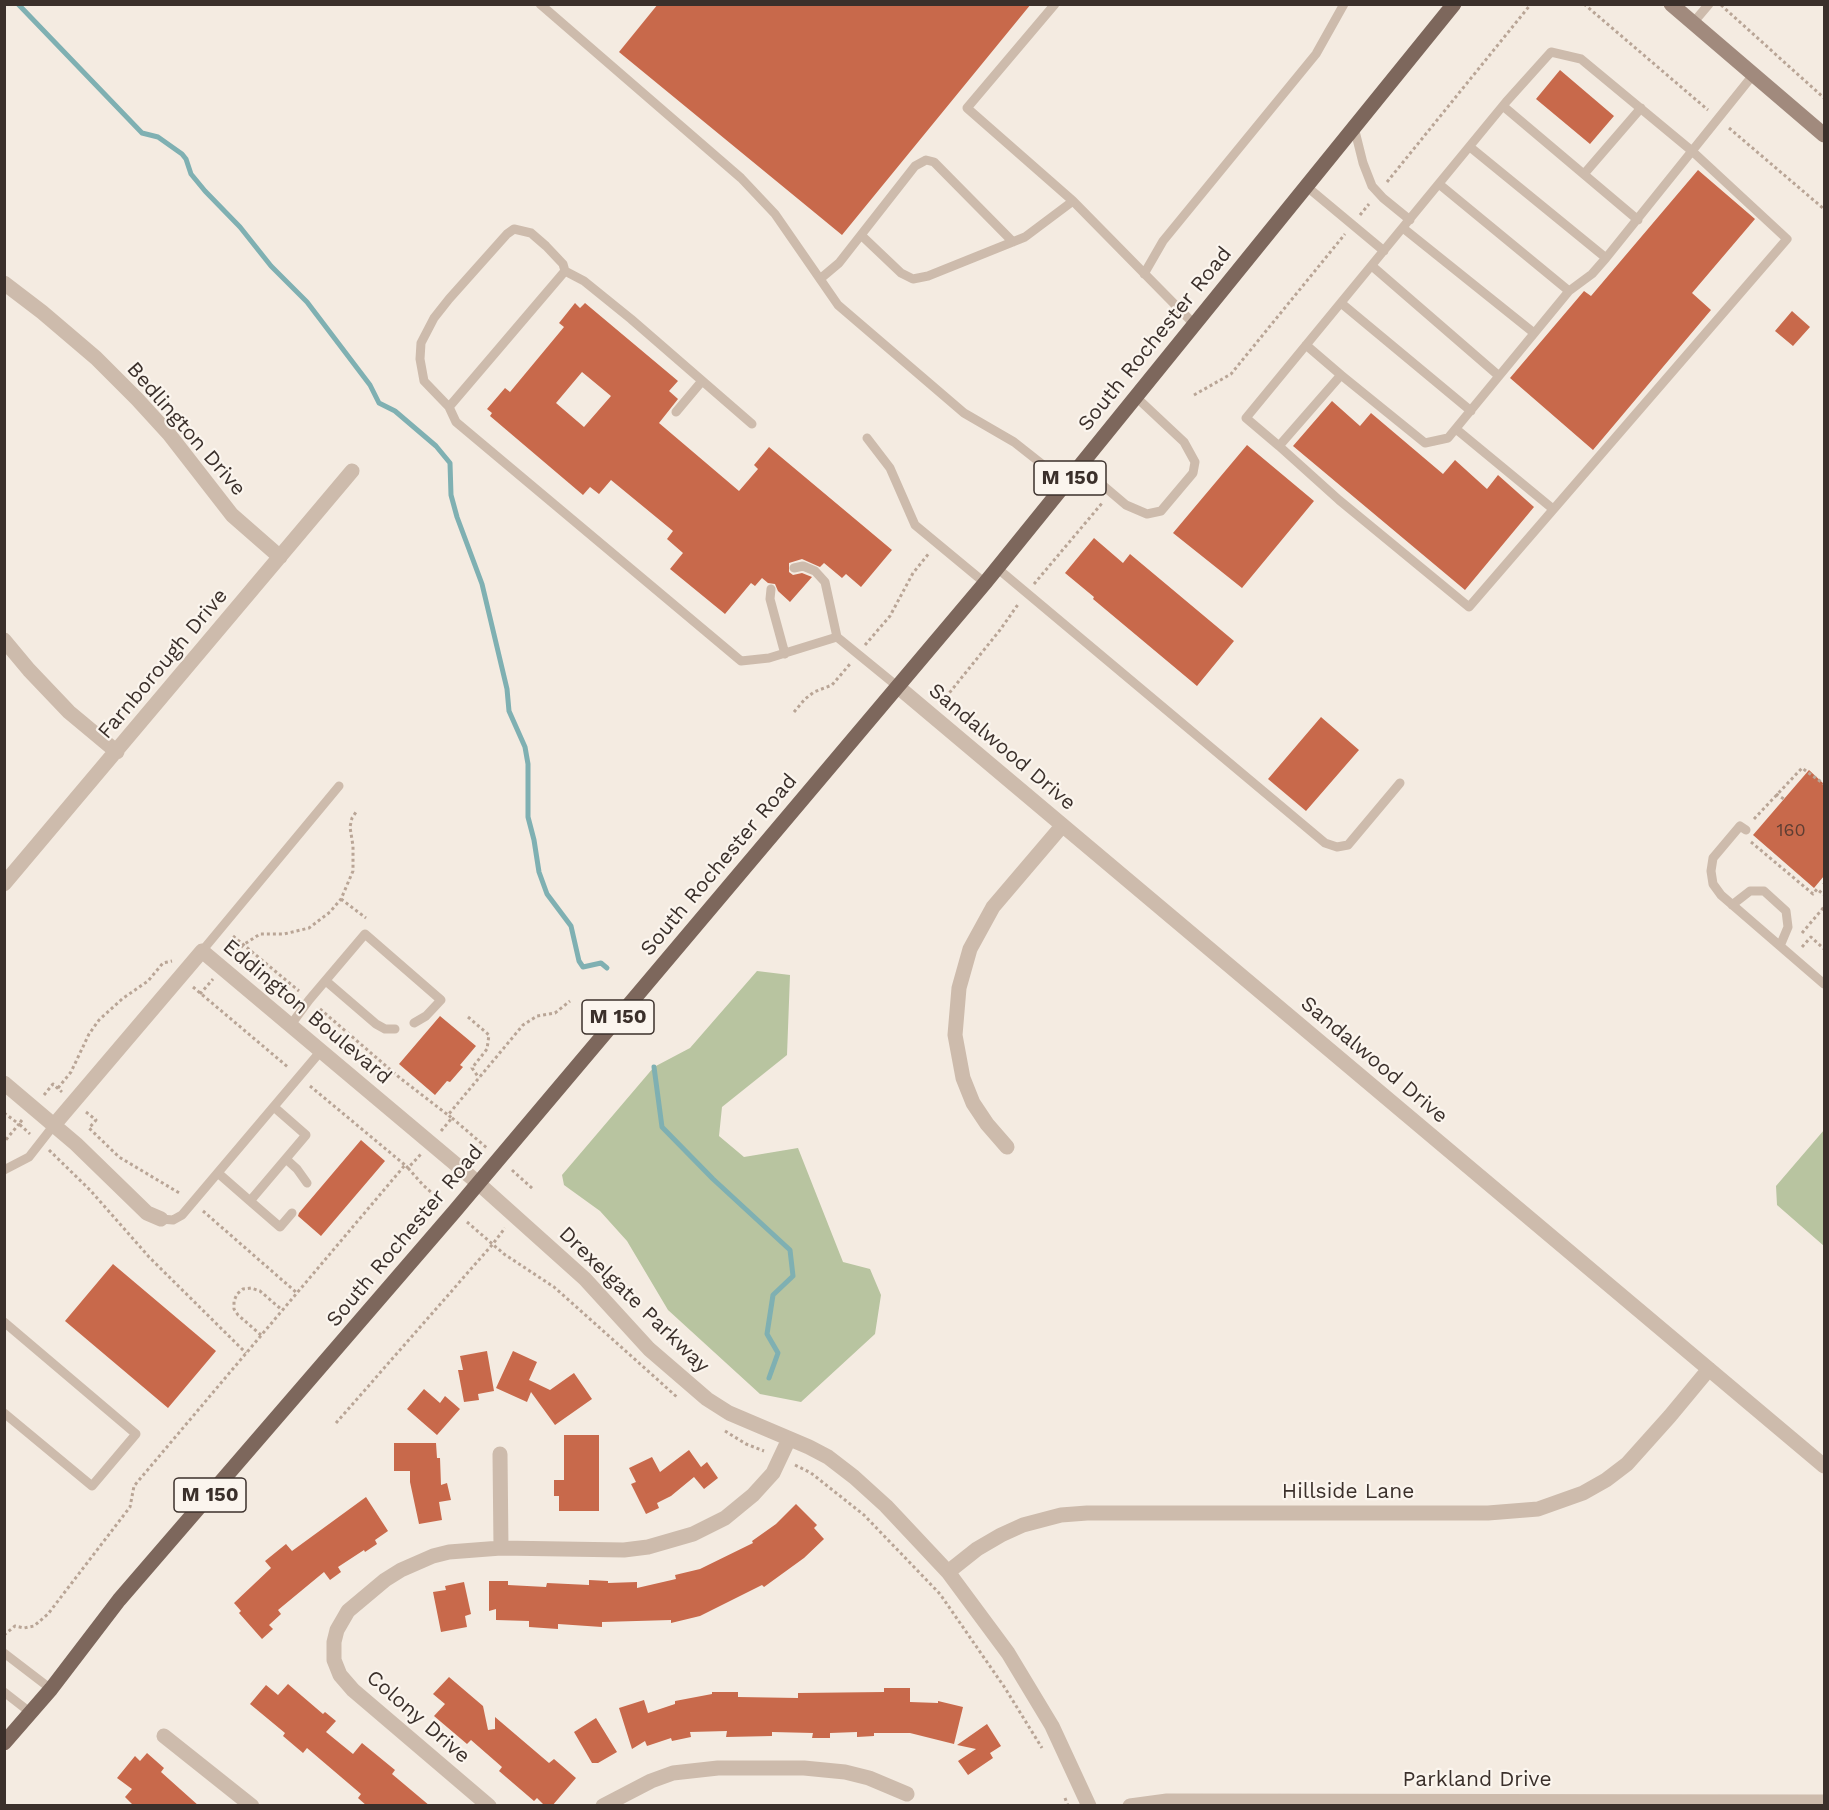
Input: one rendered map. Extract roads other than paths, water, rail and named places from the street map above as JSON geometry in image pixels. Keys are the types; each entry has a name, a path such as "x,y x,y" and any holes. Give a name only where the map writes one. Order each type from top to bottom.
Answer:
{"main road":[{"name":"South Rochester Road","path":"4,1743 51,1689 118,1599 333,1353 985,583 1449,6"}],"street":[{"path":"1671,4 1824,135"},
{"name":"Bedlington Drive","path":"4,283 69,335 129,391 169,434 232,515 280,557"},
{"name":"Farnborough Drive","path":"4,884 352,471"},
{"path":"4,640 69,712 117,752"},
{"name":"Sandalwood Drive","path":"897,686 1824,1466"},
{"path":"1007,1147 973,1103 963,1078 955,1035 959,988 970,949 993,907 1062,825"},
{"name":"Eddington Boulevard","path":"54,1125 202,951 478,1183"},
{"path":"4,1083 54,1125 147,1213 161,1219"},
{"name":"Drexelgate Parkway","path":"478,1183 585,1279 649,1349 707,1399 729,1413 828,1457 886,1506 948,1572 976,1607 1029,1684 1052,1726 1089,1806"},
{"name":"Hillside Lane","path":"948,1572 977,1549 1001,1535 1023,1525 1061,1515 1087,1513 1488,1514 1538,1509 1583,1493 1606,1480 1627,1464 1709,1369"},
{"name":"Colony Drive","path":"489,1806 352,1690 340,1675 334,1660 334,1642 337,1630 348,1611 385,1580 401,1570 433,1556 449,1552 501,1548 624,1550 648,1547 693,1534 725,1518 753,1495 773,1473 789,1439"},
{"path":"500,1454 501,1548"},
{"path":"164,1736 252,1806"},
{"path":"603,1806 620,1795 673,1773 718,1768 804,1768 845,1772 907,1794"},
{"name":"Parkland Drive","path":"1130,1806 1167,1801 1824,1802"}],"lane":[{"path":"540,4 741,178 775,214 838,305 946,399 964,413 1014,442 1066,483"},
{"path":"1055,4 967,108 1073,201 1194,324"},
{"path":"1144,274 1163,241 1316,54 1344,4"},
{"path":"1693,23 1708,4"},
{"path":"1551,52 1581,59 1692,150 1787,239 1469,607 1339,500 1246,418 1503,106 1551,52"},
{"path":"1306,345 1425,443 1448,438 1569,291 1592,274 1638,220 1753,75"},
{"path":"1503,106 1638,220"},
{"path":"1584,174 1641,108"},
{"path":"1354,127 1363,163 1372,186 1410,220"},
{"path":"1470,147 1606,258"},
{"path":"820,279 839,263 915,166 926,160 934,162 1013,242"},
{"path":"1439,184 1569,291"},
{"path":"1306,186 1384,251"},
{"path":"861,235 901,273 913,279 928,276 1025,237 1073,201"},
{"path":"1403,228 1534,333"},
{"path":"449,407 564,271 563,264 558,258 531,233 514,229 507,234 449,299 425,332 421,343 420,359 424,381 449,407 456,422 741,661 769,658 837,637"},
{"path":"1372,266 1499,376"},
{"path":"564,271 584,281 752,424"},
{"path":"1341,303 1471,411"},
{"path":"1279,446 1341,375"},
{"path":"676,412 702,381"},
{"path":"1080,466 1126,506 1147,514 1161,512 1193,472 1195,462 1184,442 1136,397"},
{"path":"1456,429 1553,509"},
{"path":"867,438 890,468 915,525 985,583"},
{"path":"794,568 803,566 815,571 825,582 837,637 897,686"},
{"path":"997,568 1326,843 1337,846 1348,845 1400,783"},
{"path":"771,589 770,599 785,654"},
{"path":"202,951 339,786"},
{"path":"1746,830 1740,826 1713,858 1711,871 1713,884 1720,895 1824,984"},
{"path":"1732,905 1750,891 1764,891 1786,911 1788,927 1780,946"},
{"path":"290,1026 366,934 441,1000 426,1016 414,1023"},
{"path":"326,981 376,1024 385,1029 395,1029"},
{"path":"161,1219 172,1220 182,1215 320,1052"},
{"path":"250,1201 306,1135 274,1107"},
{"path":"4,1170 29,1157 54,1125"},
{"path":"286,1159 307,1182"},
{"path":"218,1173 280,1227 292,1213"},
{"path":"4,1322 136,1434 92,1486 4,1413"},
{"path":"4,1653 51,1689"},
{"path":"4,1692 31,1713"}],"waterway":[{"path":"18,4 142,133 158,137 182,154 191,174 205,191 240,227 271,266 307,302 370,385 379,403 395,411 436,446 450,463 451,495 482,584 507,689 509,711 525,747 528,764 528,817 539,872 547,894 571,926 579,961 583,967 601,963 607,968"},
{"path":"654,1067 662,1127 713,1179 790,1250 793,1276 773,1295 767,1334 778,1353 769,1378"}]}
